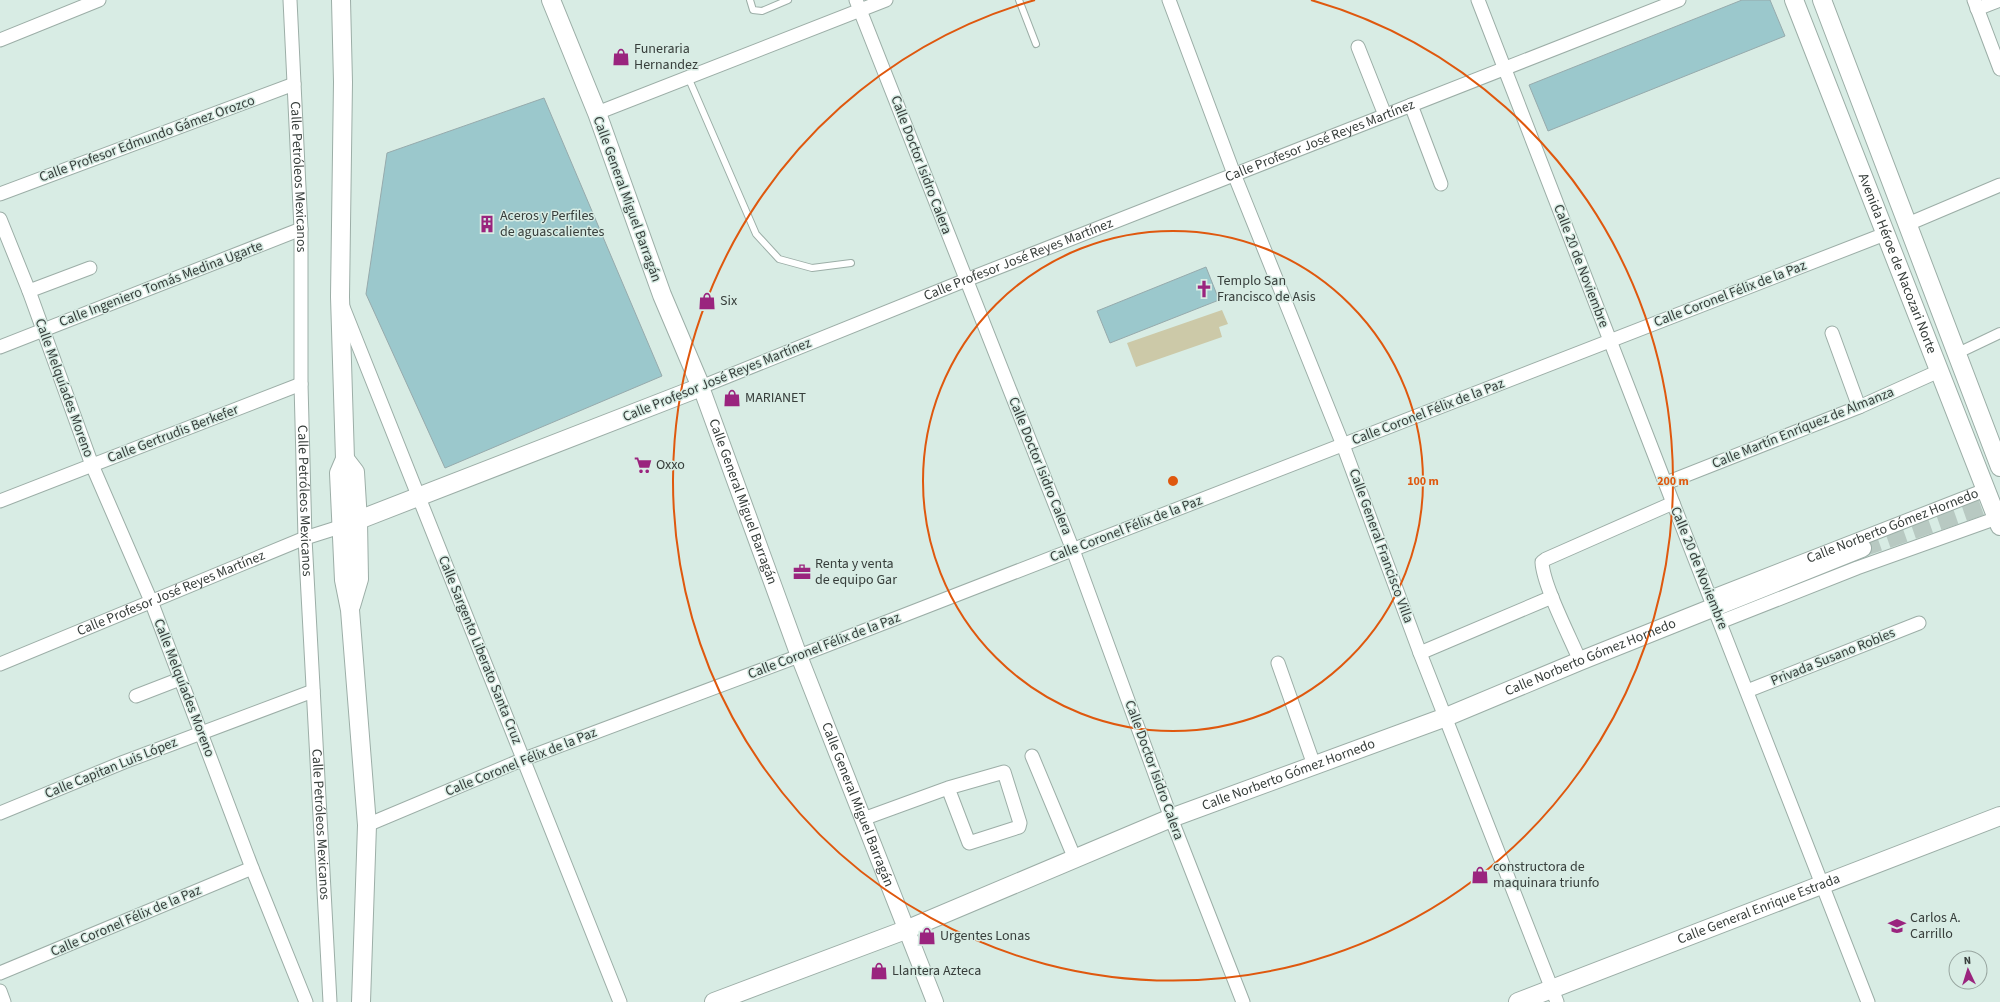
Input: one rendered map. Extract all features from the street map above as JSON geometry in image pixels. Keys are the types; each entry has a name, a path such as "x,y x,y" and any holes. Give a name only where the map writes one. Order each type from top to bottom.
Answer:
{"main road":[{"path":"341,0 343,82 340,298 345,460 355,472 350,523 359,580 350,610 367,825 362,1002"},
{"name":"Calle General Miguel Barragán","path":"551,0 597,113 662,295 700,387"},
{"name":"Avenida Héroe de Nacozari Norte","path":"1794,0 1998,522"},
{"name":"Avenida Héroe de Nacozari Norte","path":"1822,0 1958,353 2000,467"},
{"name":"Calle Profesor José Reyes Martínez","path":"350,523 700,387"},
{"name":"Calle Norberto Gómez Hornedo","path":"714,1002 908,929 1171,818 1446,717 1580,661 1716,609 1862,548"},
{"name":"Calle General Enrique Estrada","path":"1518,1002 1555,995 1822,884 2000,816"}],"street":[{"path":"0,40 99,0"},
{"name":"Calle Petróleos Mexicanos","path":"290,0 300,229 301,384 305,538 330,1002"},
{"path":"597,113 688,77 858,5 886,0"},
{"name":"Calle General Francisco Villa","path":"1169,0 1234,174 1343,445 1420,653 1555,995"},
{"name":"Calle 20 de Noviembre","path":"1478,0 1868,1002"},
{"name":"Calle Profesor José Reyes Martínez","path":"700,387 1234,174 1679,0"},
{"path":"2000,0 1975,4 2000,68"},
{"name":"Calle Doctor Isidro Calera","path":"858,5 1073,550 1171,818 1243,1002"},
{"path":"1358,47 1385,115"},
{"name":"Calle Profesor Edmundo Gámez Orozco","path":"0,194 294,84"},
{"path":"1411,105 1441,184"},
{"path":"1908,224 2000,185"},
{"name":"Calle Melquíades Moreno","path":"0,219 29,291 92,465 151,601 303,1001"},
{"name":"Calle Ingeniero Tomás Medina Ugarte","path":"0,347 300,229"},
{"name":"Calle Coronel Félix de la Paz","path":"367,825 524,759 799,656 1885,234"},
{"path":"29,291 90,268"},
{"name":"Calle Sargento Liberato Santa Cruz","path":"340,298 620,1002"},
{"path":"1832,333 1859,407"},
{"path":"1958,353 2000,333"},
{"name":"Calle Martín Enríquez de Almanza","path":"1666,483 1859,407 1939,371"},
{"name":"Calle Gertrudis Berkefer","path":"0,501 301,384"},
{"name":"Calle General Miguel Barragán","path":"700,387 799,656 908,929 935,1002"},
{"name":"Calle Norberto Gómez Hornedo","path":"1716,609 1985,490"},
{"path":"1580,661 1552,597 1542,568 1542,562 1673,503"},
{"name":"Calle Norberto Gómez Hornedo","path":"1716,609 1857,568 1998,522"},
{"name":"Calle Profesor José Reyes Martínez","path":"0,664 305,538 350,523"},
{"path":"1420,653 1552,597"},
{"name":"Privada Susano Robles","path":"1747,691 1919,623"},
{"path":"1278,663 1314,766"},
{"path":"136,696 180,679"},
{"name":"Calle Capitan Luis López","path":"0,814 124,762 313,691"},
{"path":"1032,756 1075,859"},
{"path":"863,819 948,788 1004,772 1020,823 1019,827 969,843 948,788"},
{"name":"Calle Coronel Félix de la Paz","path":"0,973 252,868"},
{"path":"0,991 4,1002"}],"lane":[{"path":"750,0 753,10 762,11 788,0"},
{"path":"1019,0 1036,44"},
{"path":"688,77 756,234 779,259 812,268 851,263"}],"shaded area":[{"path":"1222,310 1228,324 1219,327 1222,337 1136,367 1127,343"}],"building":[{"path":"1742,0 1770,0 1785,36 1548,131 1529,85"},
{"name":"Aceros y Perfiles de aguascalientes","path":"544,98 662,376 445,468 366,294 387,153"},
{"path":"1206,267 1219,300 1110,343 1097,311"}],"tunnel":[{"path":"1862,548 2000,500"}],"place":[{"name":"Funeraria Hernandez","path":"621,57"},
{"name":"Aceros y Perfiles de aguascalientes","path":"487,224"},
{"name":"Templo San Francisco de Asis","path":"1204,289"},
{"name":"Six","path":"707,301"},
{"name":"MARIANET","path":"732,398"},
{"name":"Oxxo","path":"643,465"},
{"name":"Renta y venta de equipo Gar","path":"802,572"},
{"name":"constructora de maquinara triunfo","path":"1480,875"},
{"name":"Carlos A. Carrillo","path":"1897,926"},
{"name":"Urgentes Lonas","path":"927,936"},
{"name":"Llantera Azteca","path":"879,971"}]}
